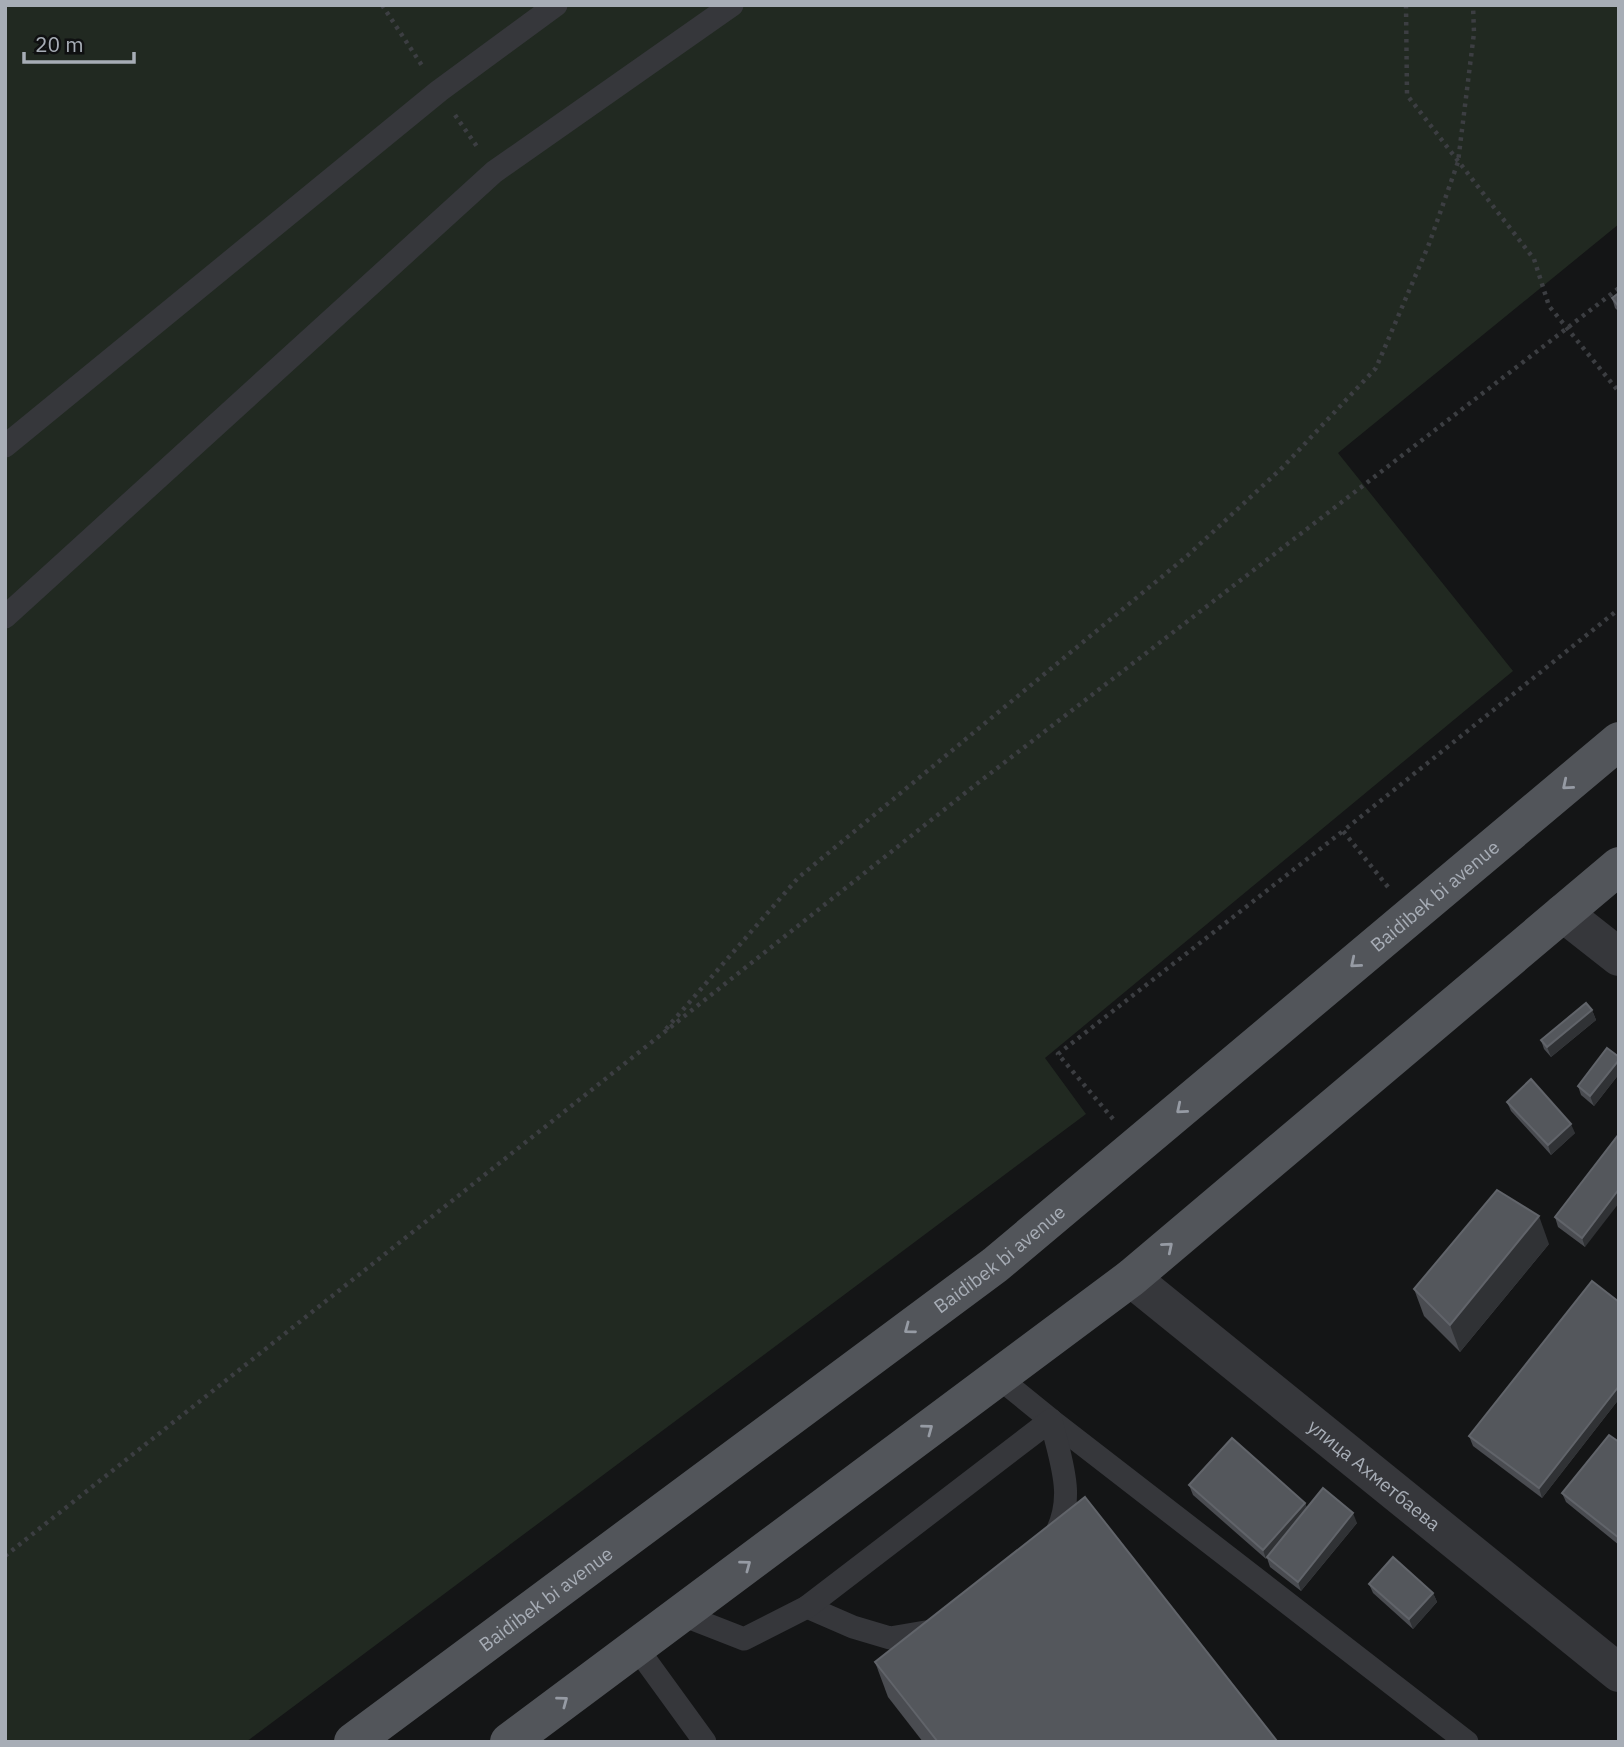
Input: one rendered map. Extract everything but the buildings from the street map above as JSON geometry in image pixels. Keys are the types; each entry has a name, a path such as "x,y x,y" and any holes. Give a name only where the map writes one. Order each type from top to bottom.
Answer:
{"main road":[{"name":"Baidibek bi avenue","path":"353,1742 995,1265 1619,741"},
{"path":"509,1742 1131,1278 1619,866"}],"street":[{"path":"1563,913 1619,957"},
{"name":"улица Ахметбаева","path":"1131,1278 1619,1672"}],"lane":[{"path":"5,446 439,91 555,5"},
{"path":"5,617 494,172 732,5"},
{"path":"998,1377 1467,1742"},
{"path":"1043,1556 1063,1524 1068,1492 1051,1420"},
{"path":"680,1614 744,1639 807,1607 1051,1420"},
{"path":"807,1607 853,1627 890,1638 934,1631 955,1620"},
{"path":"636,1647 705,1742"}],"path":[{"path":"1406,5 1407,95 1534,258 1549,306 1619,392"},
{"path":"659,1037 798,878 1187,556 1283,467 1376,368 1429,244 1458,162 1474,33 1473,5"},
{"path":"5,1556 974,786 1619,288"},
{"path":"1136,1146 1058,1054 1343,831 1619,609"},
{"path":"1343,831 1411,915"}],"shaded area":[{"path":"5,5 1619,5 1619,224 1338,453 1513,671 1045,1058 1086,1114 246,1742 5,1742"}]}
